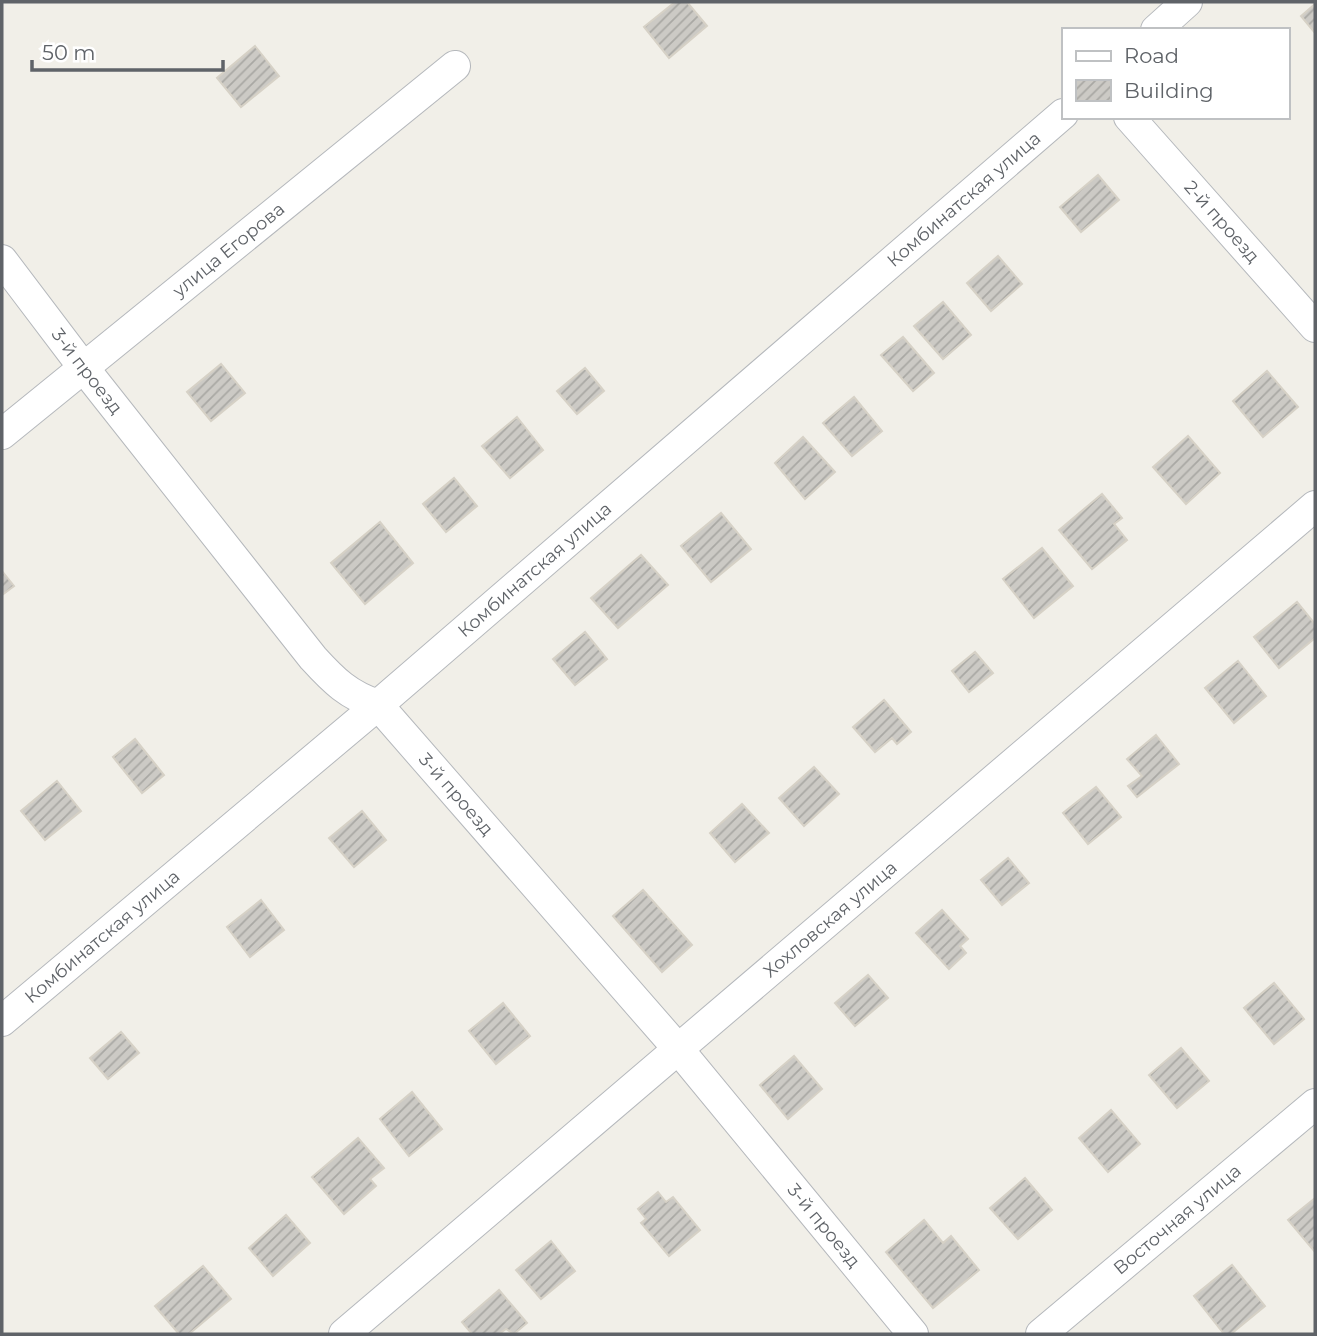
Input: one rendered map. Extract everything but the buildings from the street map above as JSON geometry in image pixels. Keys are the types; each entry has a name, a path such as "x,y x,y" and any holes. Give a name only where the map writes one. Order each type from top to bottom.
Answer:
{"street":[{"path":"1159,28 1187,2"},
{"name":"улица Егорова","path":"2,434 455,66"},
{"name":"Комбинатская улица","path":"2,1021 378,705 1062,115"},
{"name":"2-й проезд","path":"1131,119 1315,327"},
{"name":"3-й проезд","path":"2,260 313,658 344,690 361,700 378,705 679,1050 913,1334"},
{"name":"Хохловская улица","path":"344,1334 1315,506"},
{"name":"Восточная улица","path":"1041,1334 1315,1104"}]}
